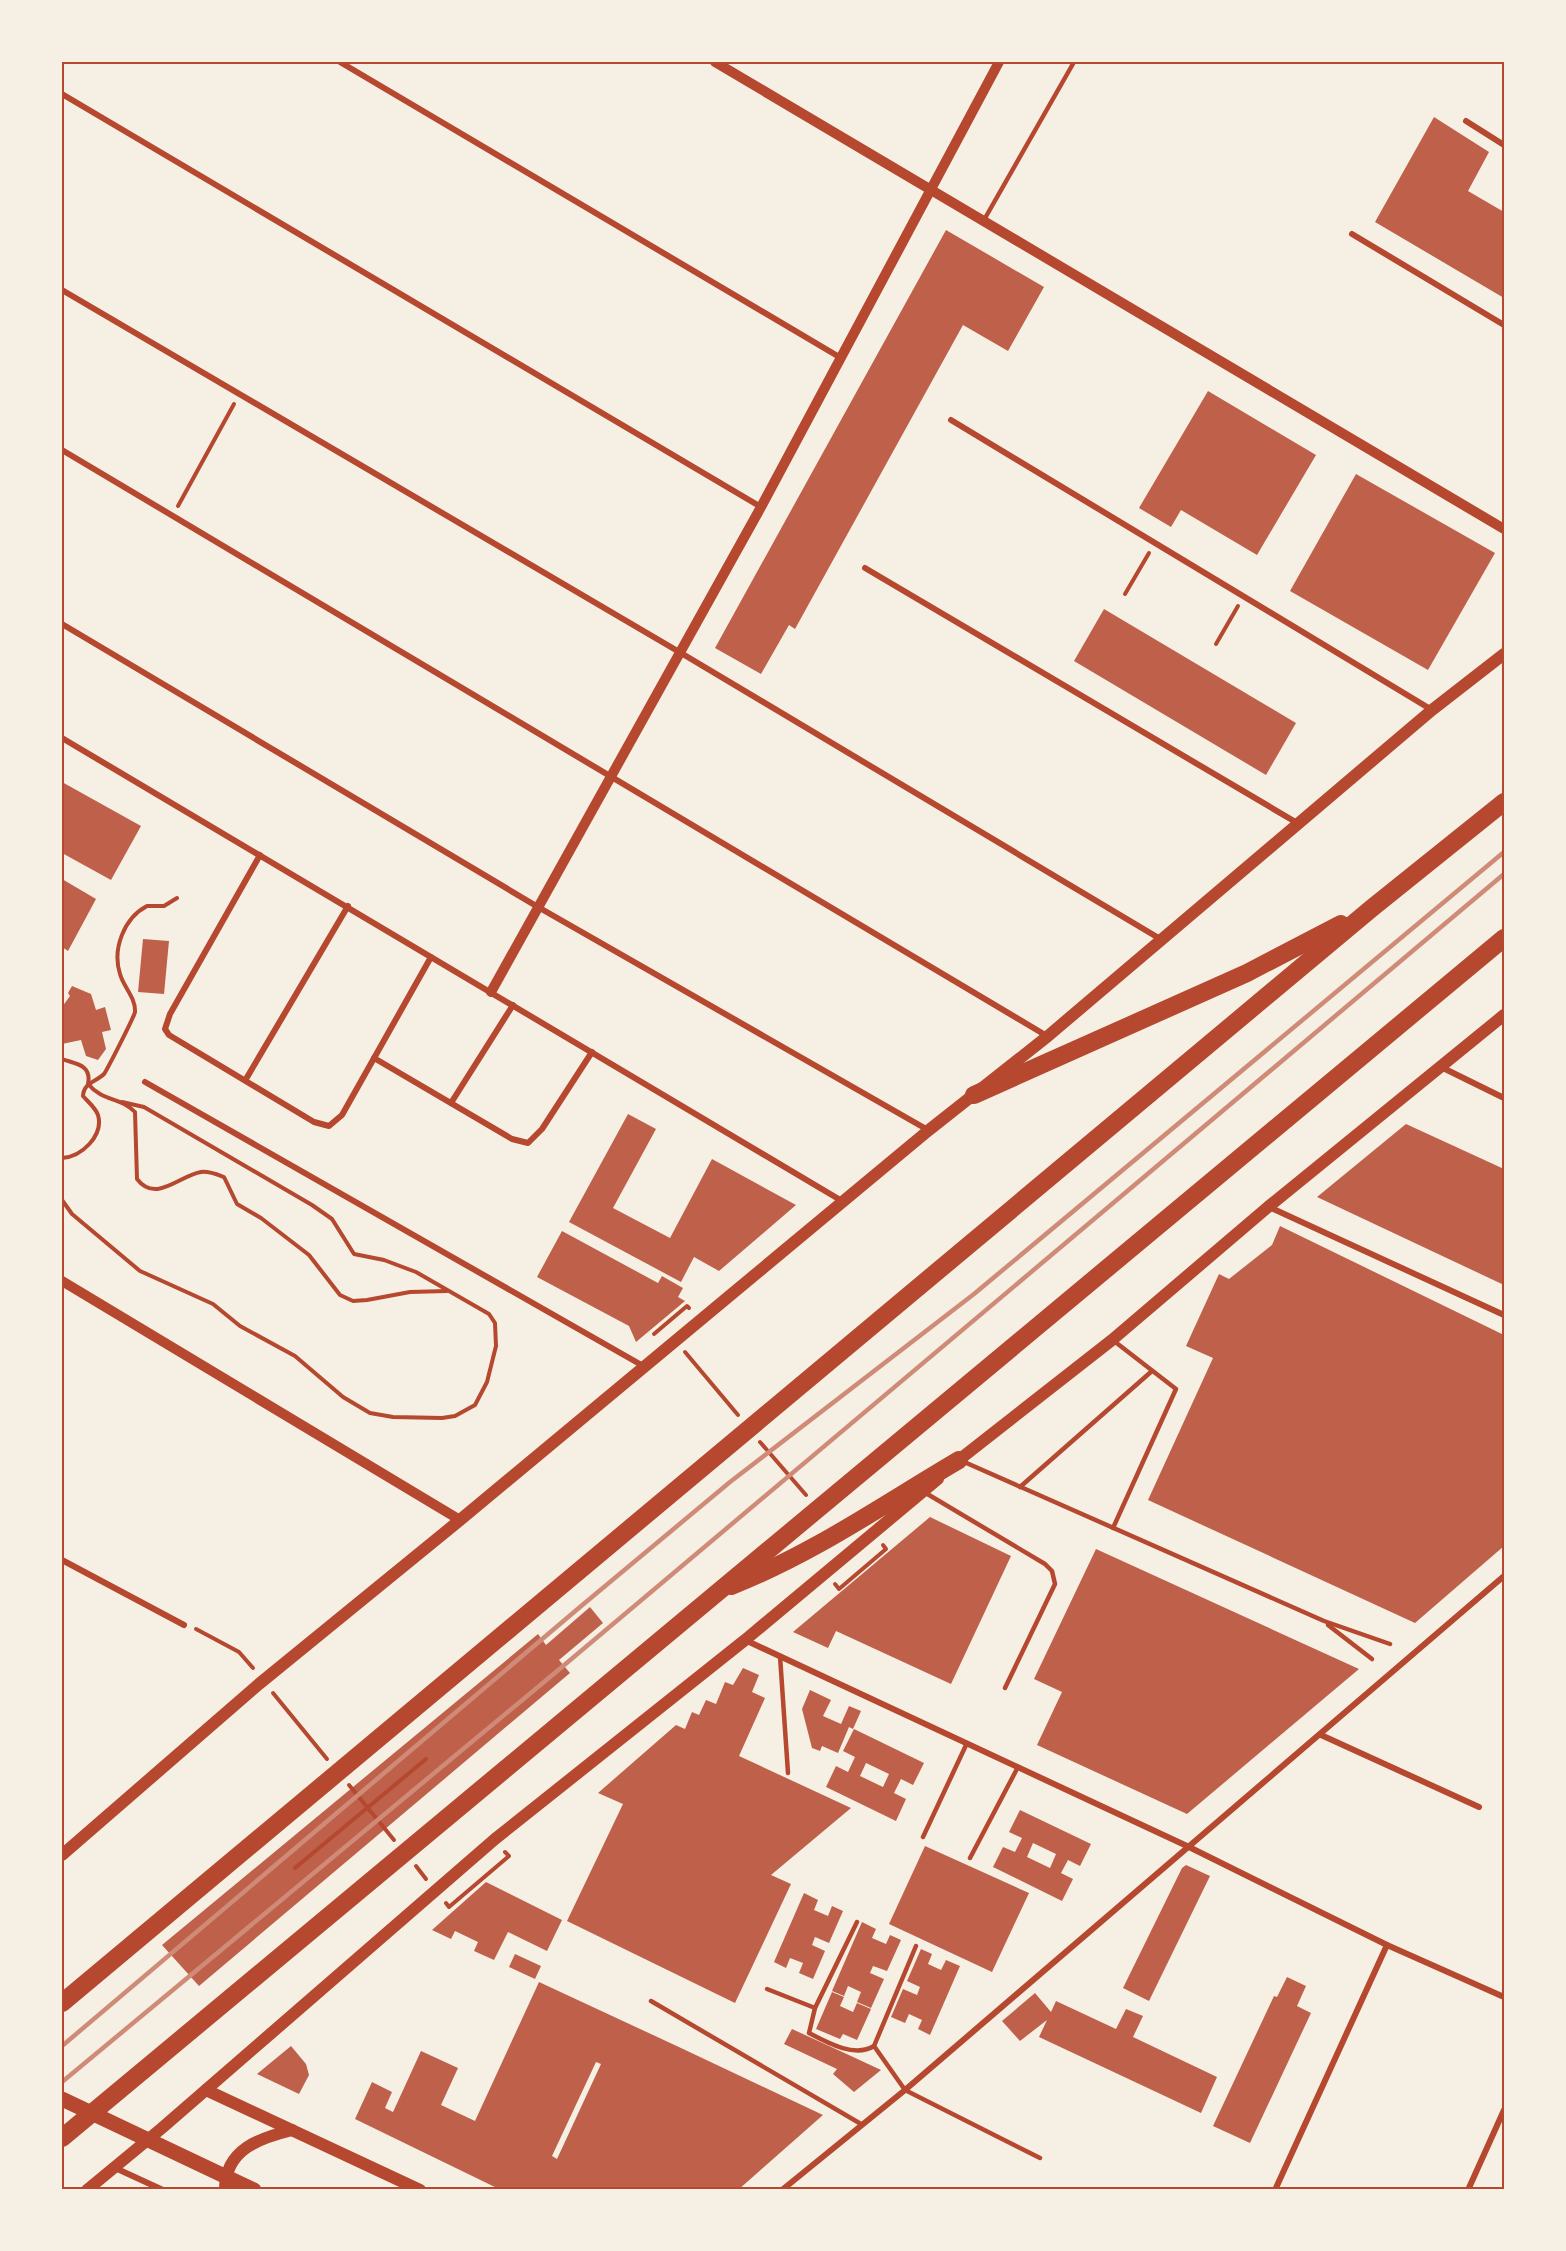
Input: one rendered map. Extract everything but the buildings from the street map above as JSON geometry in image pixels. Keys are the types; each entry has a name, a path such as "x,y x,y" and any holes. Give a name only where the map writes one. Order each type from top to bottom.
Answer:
{"highway":[{"path":"62,2003 1372,908 1504,802"},
{"path":"974,1095 1247,973 1372,908"},
{"path":"62,2138 1504,938"},
{"path":"716,1592 772,1570 959,1460"}],"main road":[{"path":"62,1855 259,1684 645,1368 929,1130 1048,1036 1432,710 1504,654"},
{"path":"87,2190 206,2090 495,1839 745,1640 924,1492 959,1460 1112,1340 1268,1206 1504,1015"},
{"path":"206,2090 420,2190"},
{"path":"62,2099 254,2190"},
{"path":"225,2190 229,2169 250,2143 292,2130"}],"street":[{"path":"340,62 841,358"},
{"path":"715,62 1504,529"},
{"path":"491,992 761,507 999,62"},
{"path":"62,94 761,507"},
{"path":"1466,121 1504,145"},
{"path":"1352,234 1504,325"},
{"path":"62,290 238,396 681,653 1162,940"},
{"path":"951,420 1432,710"},
{"path":"62,450 1048,1036"},
{"path":"865,568 1299,824"},
{"path":"62,624 538,907 929,1130"},
{"path":"62,738 843,1201"},
{"path":"260,855 170,1014 165,1029 169,1035 246,1079 314,1122 329,1126 342,1115 431,957"},
{"path":"246,1079 348,906"},
{"path":"451,1103 513,1005"},
{"path":"374,1058 512,1139 528,1143 542,1129 592,1052"},
{"path":"1441,1067 1504,1098"},
{"path":"145,1082 645,1368"},
{"path":"1268,1206 1504,1315"},
{"path":"63,1285 460,1520"},
{"path":"62,1560 184,1625"},
{"path":"782,2190 905,2090 1186,1846 1321,1734 1504,1576"},
{"path":"745,1640 1186,1846 1387,1945 1504,1997"},
{"path":"1321,1734 1479,1807"},
{"path":"1275,2190 1387,1945"},
{"path":"1468,2190 1504,2110"},
{"path":"113,2167 163,2190"}],"lane":[{"path":"984,220 1074,62"},
{"path":"1112,1340 1176,1389 1113,1528"},
{"path":"1020,1487 1152,1371"},
{"path":"959,1460 1324,1622 1390,1644"},
{"path":"924,1492 1045,1564 1052,1571 1055,1584 1005,1688"},
{"path":"1324,1622 1372,1659"},
{"path":"780,1656 788,1773"},
{"path":"923,1837 967,1743"},
{"path":"970,1858 1018,1767"},
{"path":"857,1922 815,2008 809,2033 855,2052 864,2052 873,2046 916,1946"},
{"path":"767,1989 815,2008"},
{"path":"651,2001 861,2124"},
{"path":"873,2046 905,2090 1040,2158"}],"path":[{"path":"172,516 238,396"},
{"path":"1125,594 1155,543"},
{"path":"1216,644 1244,596"},
{"path":"88,1084 105,1072 114,1052 133,1022 135,1010 118,964 119,947 127,923 133,915 147,906 164,906 177,898"},
{"path":"62,1059 85,1066 89,1072 88,1084 83,1096 97,1112 99,1121 95,1135 86,1148 75,1155 62,1158"},
{"path":"62,1200 72,1214 140,1271 213,1304 240,1326 294,1356 343,1397 370,1413 393,1417 455,1416 475,1405 486,1382 497,1332 489,1314 453,1292 396,1264 354,1254 332,1219 312,1205 144,1107 103,1098 88,1084"},
{"path":"122,1102 135,1112 137,1179 146,1187 163,1189 199,1172 209,1172 224,1177 237,1204 261,1218 309,1255 340,1294 353,1300 430,1290 453,1292"},
{"path":"663,1326 687,1306"},
{"path":"684,1351 746,1424"},
{"path":"753,1433 807,1497"},
{"path":"839,1589 886,1549"},
{"path":"207,1633 239,1652"},
{"path":"295,1868 426,1759"},
{"path":"449,1906 492,1871"}],"railway":[{"path":"62,2046 730,1482 974,1294 1504,852"},
{"path":"62,2082 556,1672 1504,874"}]}
